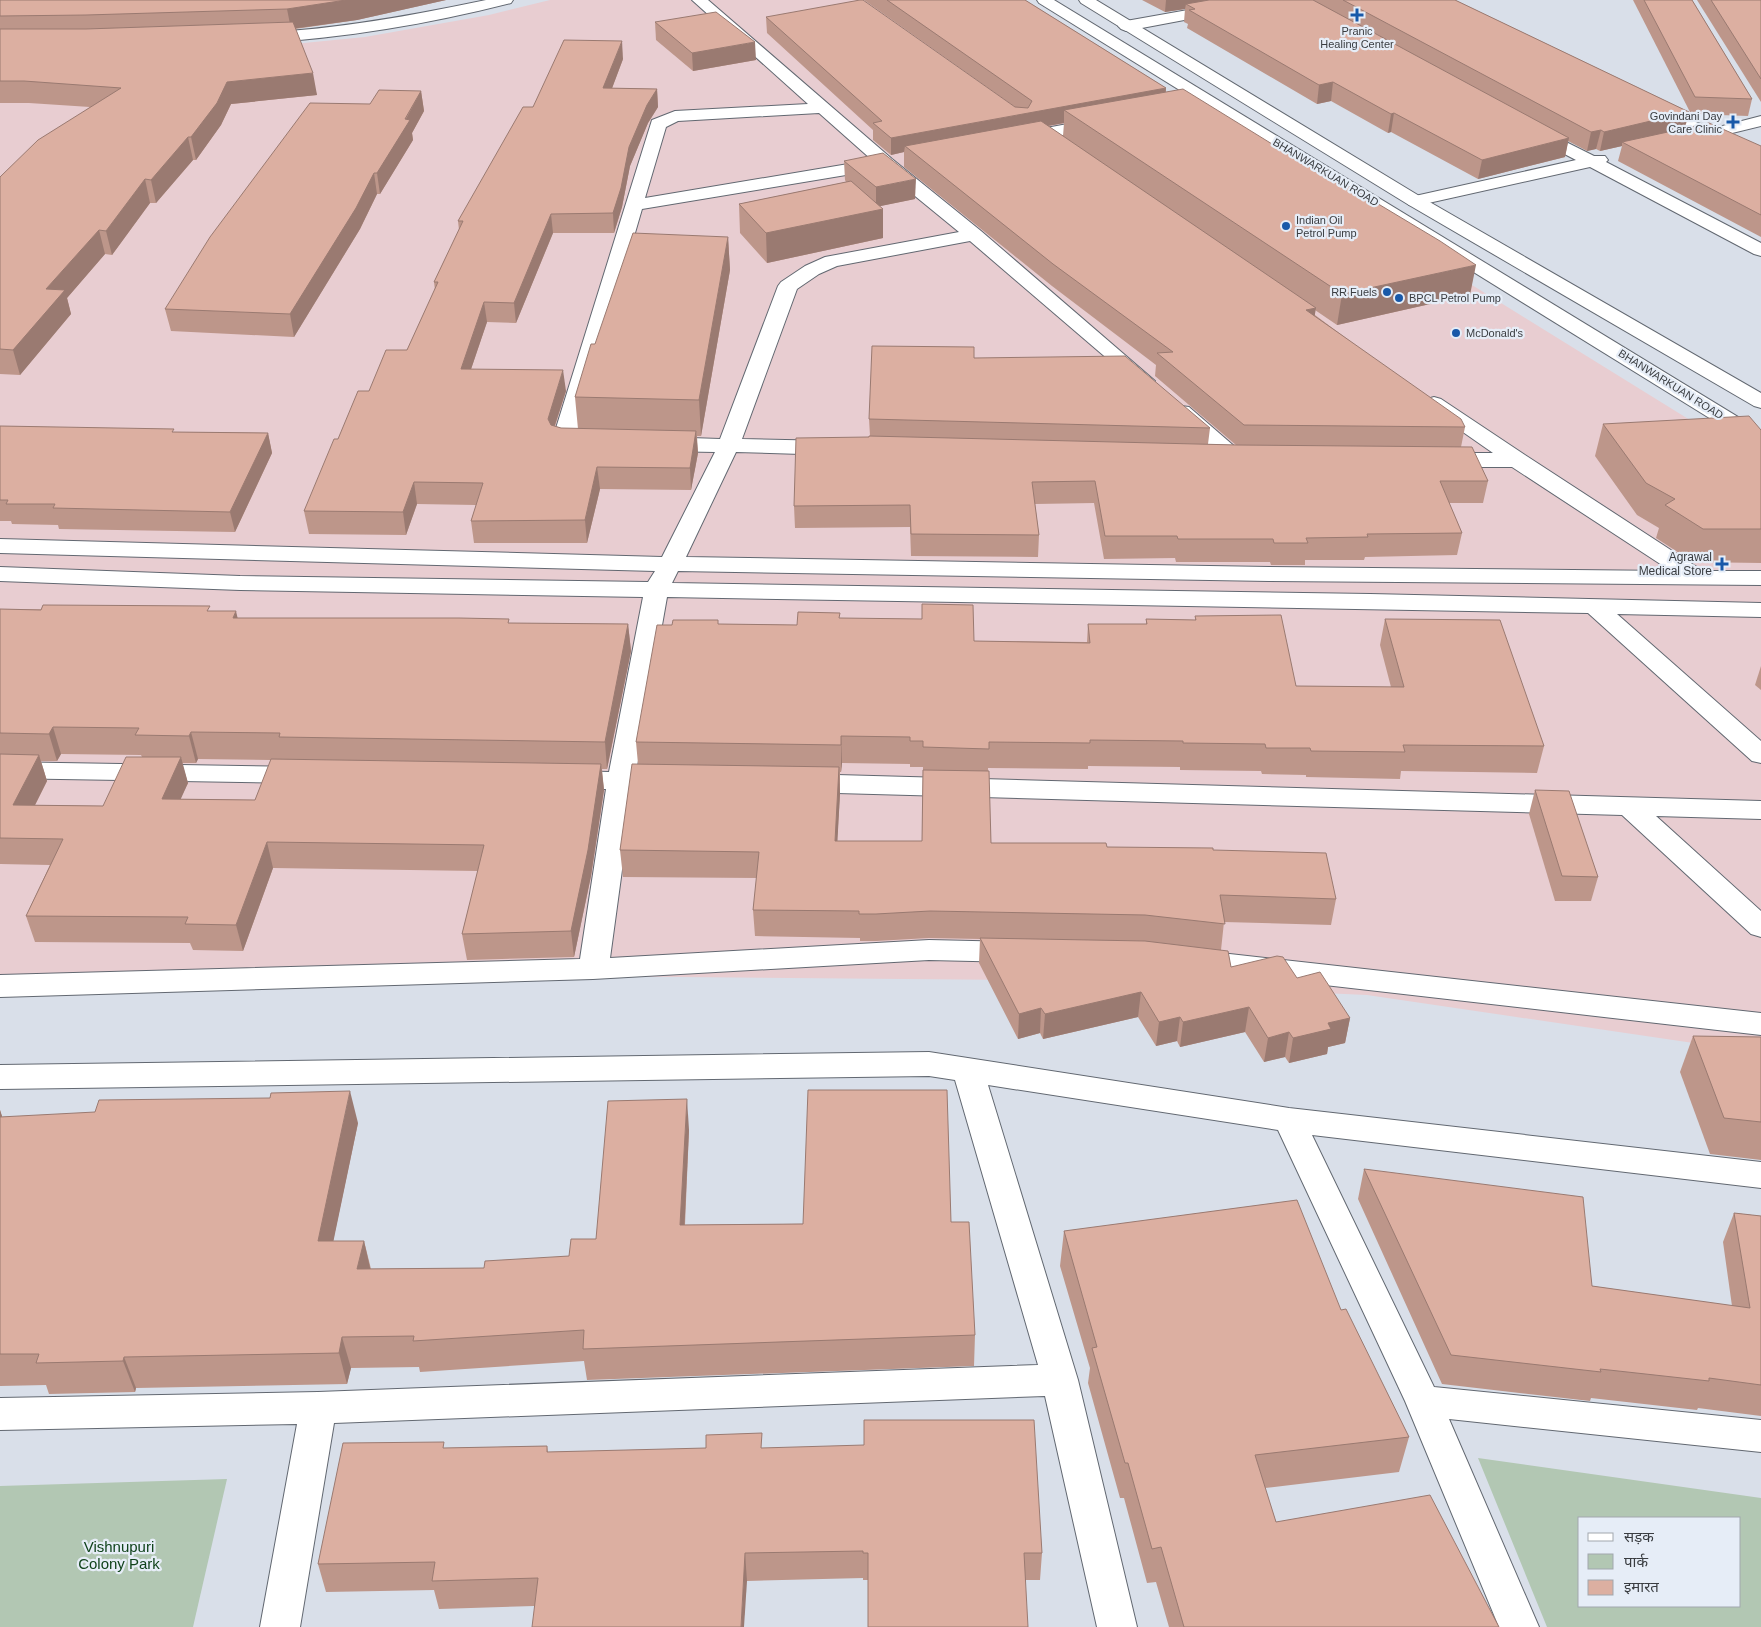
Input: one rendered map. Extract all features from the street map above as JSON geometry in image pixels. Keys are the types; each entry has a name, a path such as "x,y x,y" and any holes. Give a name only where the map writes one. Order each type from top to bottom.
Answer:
{"street":[{"path":"245,38 302,36 440,15 506,0"},
{"path":"699,0 720,16 821,108 1164,397 1244,458 1205,457"},
{"name":"BHANWARKUAN ROAD","path":"1044,0 1761,440"},
{"name":"BHANWARKUAN ROAD","path":"1086,0 1415,201 1761,402"},
{"path":"1126,26 1269,0"},
{"path":"1637,100 1761,160"},
{"path":"1185,108 1213,103"},
{"path":"1682,141 1761,121 1751,104"},
{"path":"602,442 563,442 658,124 674,116 821,108"},
{"path":"1006,141 1119,120"},
{"path":"1523,125 1590,162 1761,250"},
{"path":"1043,134 1068,151"},
{"path":"1415,201 1618,156"},
{"path":"634,205 904,159"},
{"path":"593,969 621,781 656,590 729,445 788,286 812,270 832,261 974,235"},
{"path":"1419,393 1517,460 1698,578"},
{"path":"641,443 858,448"},
{"path":"1420,460 1517,460"},
{"path":"0,546 254,556 670,565 1344,576 1761,578"},
{"path":"0,574 240,583 1761,610"},
{"path":"1594,606 1761,755"},
{"path":"0,770 325,776"},
{"path":"542,779 691,781"},
{"path":"780,782 1761,810"},
{"path":"1629,806 1761,927"},
{"path":"0,986 593,969 929,950 1045,952"},
{"path":"1170,957 1761,1024"},
{"path":"0,1077 929,1064 1289,1120 1761,1175"},
{"path":"968,1070 1060,1380 1117,1627"},
{"path":"1289,1120 1423,1401 1519,1627"},
{"path":"0,1414 318,1408 1060,1380"},
{"path":"1423,1401 1761,1436"},
{"path":"280,1627 318,1408"}],"shaded area":[{"path":"550,0 1012,0 1761,464 1761,1053 1367,995 1028,980 454,975 0,982 0,48 263,47 365,37 489,15"}],"green space":[{"path":"1478,1458 1761,1498 1761,1627 1547,1627"},
{"name":"Vishnupuri Colony Park","path":"227,1479 193,1627 0,1627 0,1486"}],"building":[{"path":"0,0 346,0 287,9 0,16"},
{"path":"863,0 1015,107 1028,108 1032,101 887,0 1025,0 1166,88 891,138 873,123 882,121 766,17"},
{"path":"1209,0 1313,0 1569,138 1482,160 1333,82 1319,85 1189,10 1195,9 1186,4"},
{"path":"1343,0 1455,0 1689,112 1604,132 1601,130 1591,132"},
{"path":"1644,0 1692,0 1752,99 1695,97"},
{"path":"1711,0 1761,0 1761,79"},
{"path":"716,12 755,42 692,53 655,22"},
{"path":"293,22 313,73 227,82 217,103 191,137 188,137 151,180 145,179 106,231 99,230 46,289 65,290 13,350 0,349 0,177 38,140 121,88 0,81 0,29 86,29"},
{"path":"564,40 622,41 603,88 657,89 647,105 629,147 621,188 613,213 551,214 514,303 484,302 461,369 563,370 548,419 551,425 561,428 696,431 690,468 597,467 585,520 471,521 483,483 414,482 403,512 304,511 334,439 338,439 358,391 369,391 386,350 407,350 438,282 434,282 463,221 458,221 523,107 533,107"},
{"path":"1183,89 1285,152 1290,151 1440,241 1476,265 1342,294 1064,110"},
{"path":"379,90 421,91 405,119 410,120 377,173 374,173 356,208 290,314 165,309 210,237 310,103 370,104"},
{"path":"1041,121 1316,308 1306,310 1461,419 1465,427 1244,425 1157,353 1173,352 1053,264 905,146"},
{"path":"1709,123 1761,146 1761,215 1622,142"},
{"path":"883,153 916,179 876,187 844,161"},
{"path":"851,181 883,209 766,233 739,204"},
{"path":"633,233 728,237 699,400 575,397 591,344 595,344"},
{"path":"872,346 974,347 974,358 1125,356 1210,428 869,419"},
{"path":"1749,416 1761,430 1761,529 1703,529 1665,505 1675,499 1646,483 1603,424"},
{"path":"0,426 174,429 172,432 268,433 230,512 53,508 55,504 6,504 8,500 0,500"},
{"path":"869,436 1237,445 1472,447 1488,481 1440,481 1462,533 1367,534 1368,537 1306,538 1308,543 1274,543 1273,539 1178,539 1177,536 1105,536 1095,481 1032,482 1039,535 911,534 910,505 794,506 796,438"},
{"path":"922,604 973,605 974,641 1090,643 1088,624 1147,624 1146,619 1196,620 1195,616 1281,615 1296,686 1404,687 1385,619 1500,620 1544,746 1403,745 1405,752 1311,751 1310,748 1266,748 1265,744 1090,740 1090,743 989,742 989,749 923,747 923,741 910,741 910,737 841,736 841,745 636,742 657,625 672,625 673,620 718,620 718,624 797,625 798,612 840,613 839,618 922,619"},
{"path":"43,605 210,606 207,611 236,611 233,618 459,618 509,619 508,623 628,624 605,742 279,737 280,733 191,732 189,736 135,735 139,728 53,727 49,734 0,733 0,609 41,610"},
{"path":"0,754 39,755 13,805 103,806 126,757 181,757 162,799 255,800 271,759 601,764 588,850 571,931 462,934 484,845 267,842 236,925 185,924 188,917 26,916 63,839 0,838"},
{"path":"632,764 839,767 835,841 922,841 923,770 989,771 991,843 1106,843 1107,847 1213,848 1213,850 1326,853 1336,899 1220,895 1225,924 1145,915 930,911 859,914 859,911 753,910 759,852 620,850"},
{"path":"1535,790 1569,791 1598,877 1562,876"},
{"path":"980,938 1145,941 1228,951 1231,967 1277,956 1283,957 1297,978 1320,972 1350,1018 1328,1023 1331,1029 1293,1038 1289,1032 1268,1038 1249,1007 1183,1022 1180,1017 1159,1022 1141,992 1045,1014 1041,1008 1019,1014"},
{"path":"1693,1036 1761,1037 1761,1122 1724,1118"},
{"path":"808,1090 947,1090 951,1222 969,1222 975,1335 583,1349 584,1330 413,1341 414,1336 342,1337 339,1353 124,1357 123,1361 36,1363 39,1354 0,1354 0,1117 95,1112 99,1100 270,1098 271,1093 350,1091 318,1241 364,1241 357,1269 484,1268 485,1261 569,1256 571,1239 596,1239 608,1101 687,1099 680,1225 803,1224"},
{"path":"1364,1169 1583,1197 1592,1286 1750,1308 1734,1213 1761,1216 1761,1385 1709,1378 1709,1381 1600,1369 1601,1372 1451,1355"},
{"path":"1297,1200 1341,1310 1346,1309 1409,1437 1255,1455 1276,1522 1430,1495 1499,1627 1184,1627 1161,1547 1152,1549 1128,1463 1125,1463 1092,1348 1097,1347 1064,1231"},
{"path":"864,1420 1034,1420 1042,1553 1024,1553 1028,1627 868,1627 868,1553 863,1553 863,1551 745,1553 741,1627 532,1627 538,1578 432,1581 435,1562 318,1564 343,1443 444,1442 443,1448 547,1446 547,1452 706,1448 706,1435 762,1433 761,1448 864,1445"}],"place":[{"name":"Pranic Healing Center","path":"1357,15"},
{"name":"Govindani Day Care Clinic","path":"1733,122"},
{"name":"Indian Oil Petrol Pump","path":"1286,226"},
{"name":"RR Fuels","path":"1387,292"},
{"name":"BPCL Petrol Pump","path":"1399,298"},
{"name":"McDonald's","path":"1456,333"},
{"name":"Agrawal Medical Store","path":"1722,564"}]}
